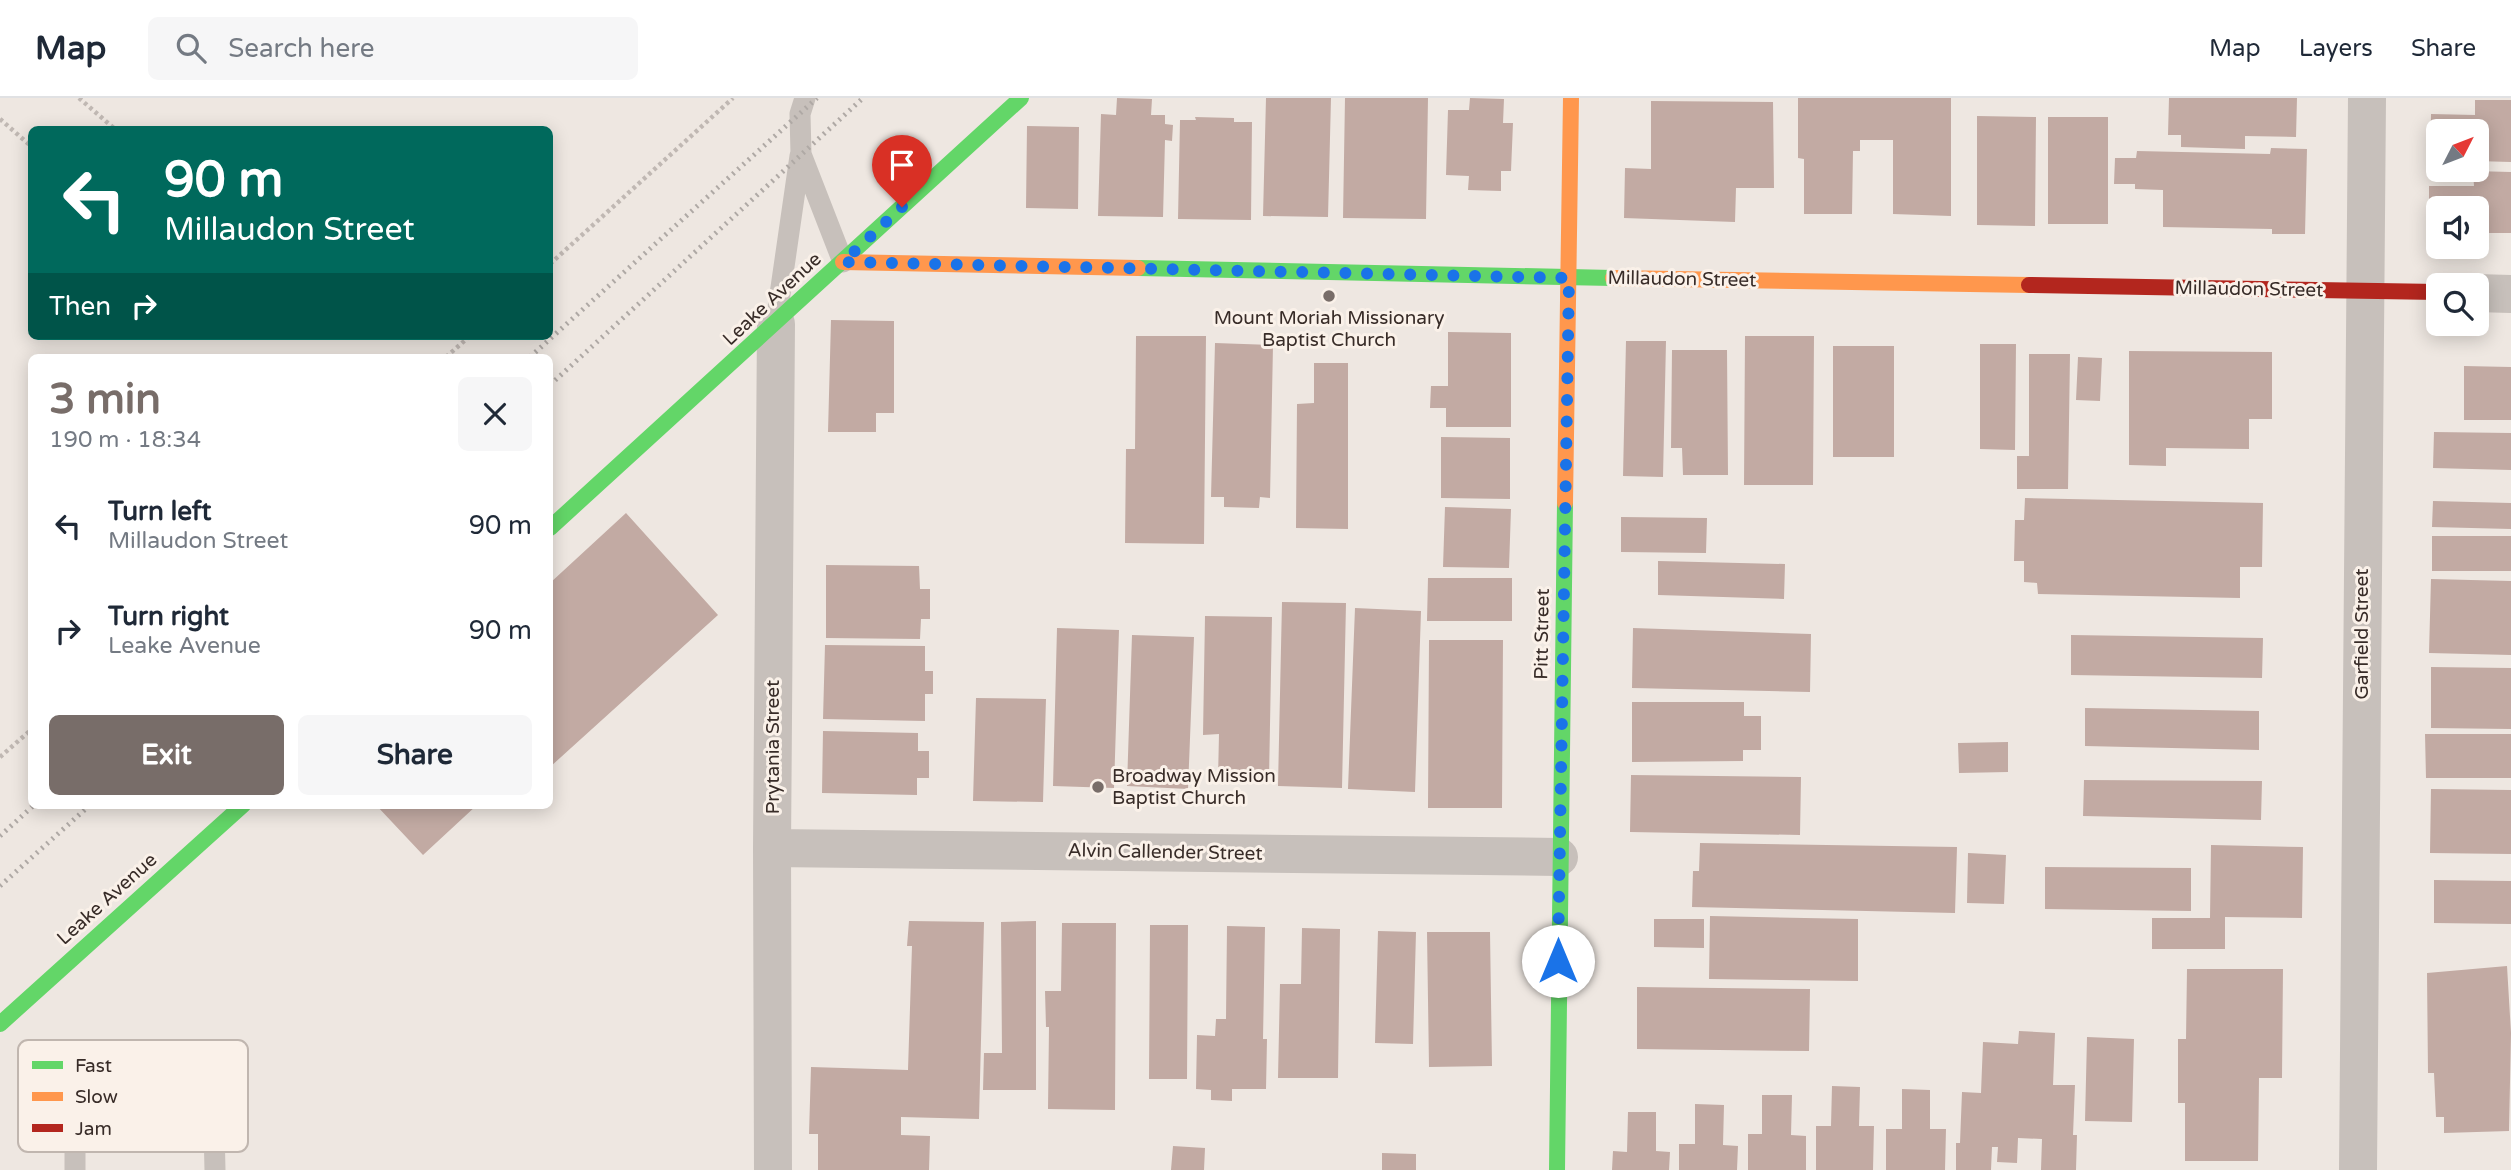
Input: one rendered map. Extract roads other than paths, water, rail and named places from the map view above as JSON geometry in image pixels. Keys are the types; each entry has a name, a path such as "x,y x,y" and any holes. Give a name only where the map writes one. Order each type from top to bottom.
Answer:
{"street":[{"name":"Leake Avenue","path":"553,525 1021,98"},
{"name":"Pitt Street","path":"1558,1170 1559,857 1571,98"},
{"name":"Garfield Street","path":"2358,1170 2367,98"},
{"name":"Millaudon Street","path":"843,262 1569,278 2426,292"},
{"path":"2489,293 2511,294"},
{"name":"Prytania Street","path":"773,1170 772,848 776,324"},
{"name":"Leake Avenue","path":"0,1024 239,809"},
{"name":"Alvin Callender Street","path":"772,848 1559,857"}],"lane":[{"path":"776,324 801,154 798,103"},
{"path":"801,154 843,262"},
{"path":"75,1152 75,1170"},
{"path":"215,1152 215,1170"}],"railway":[{"path":"553,336 817,98"},
{"path":"553,382 863,98"},
{"path":"533,354 549,340"},
{"path":"0,836 30,809"},
{"path":"0,886 86,809"}],"place":[{"name":"Mount Moriah Missionary Baptist Church","path":"1329,296"},
{"name":"Broadway Mission Baptist Church","path":"1098,787"}]}
